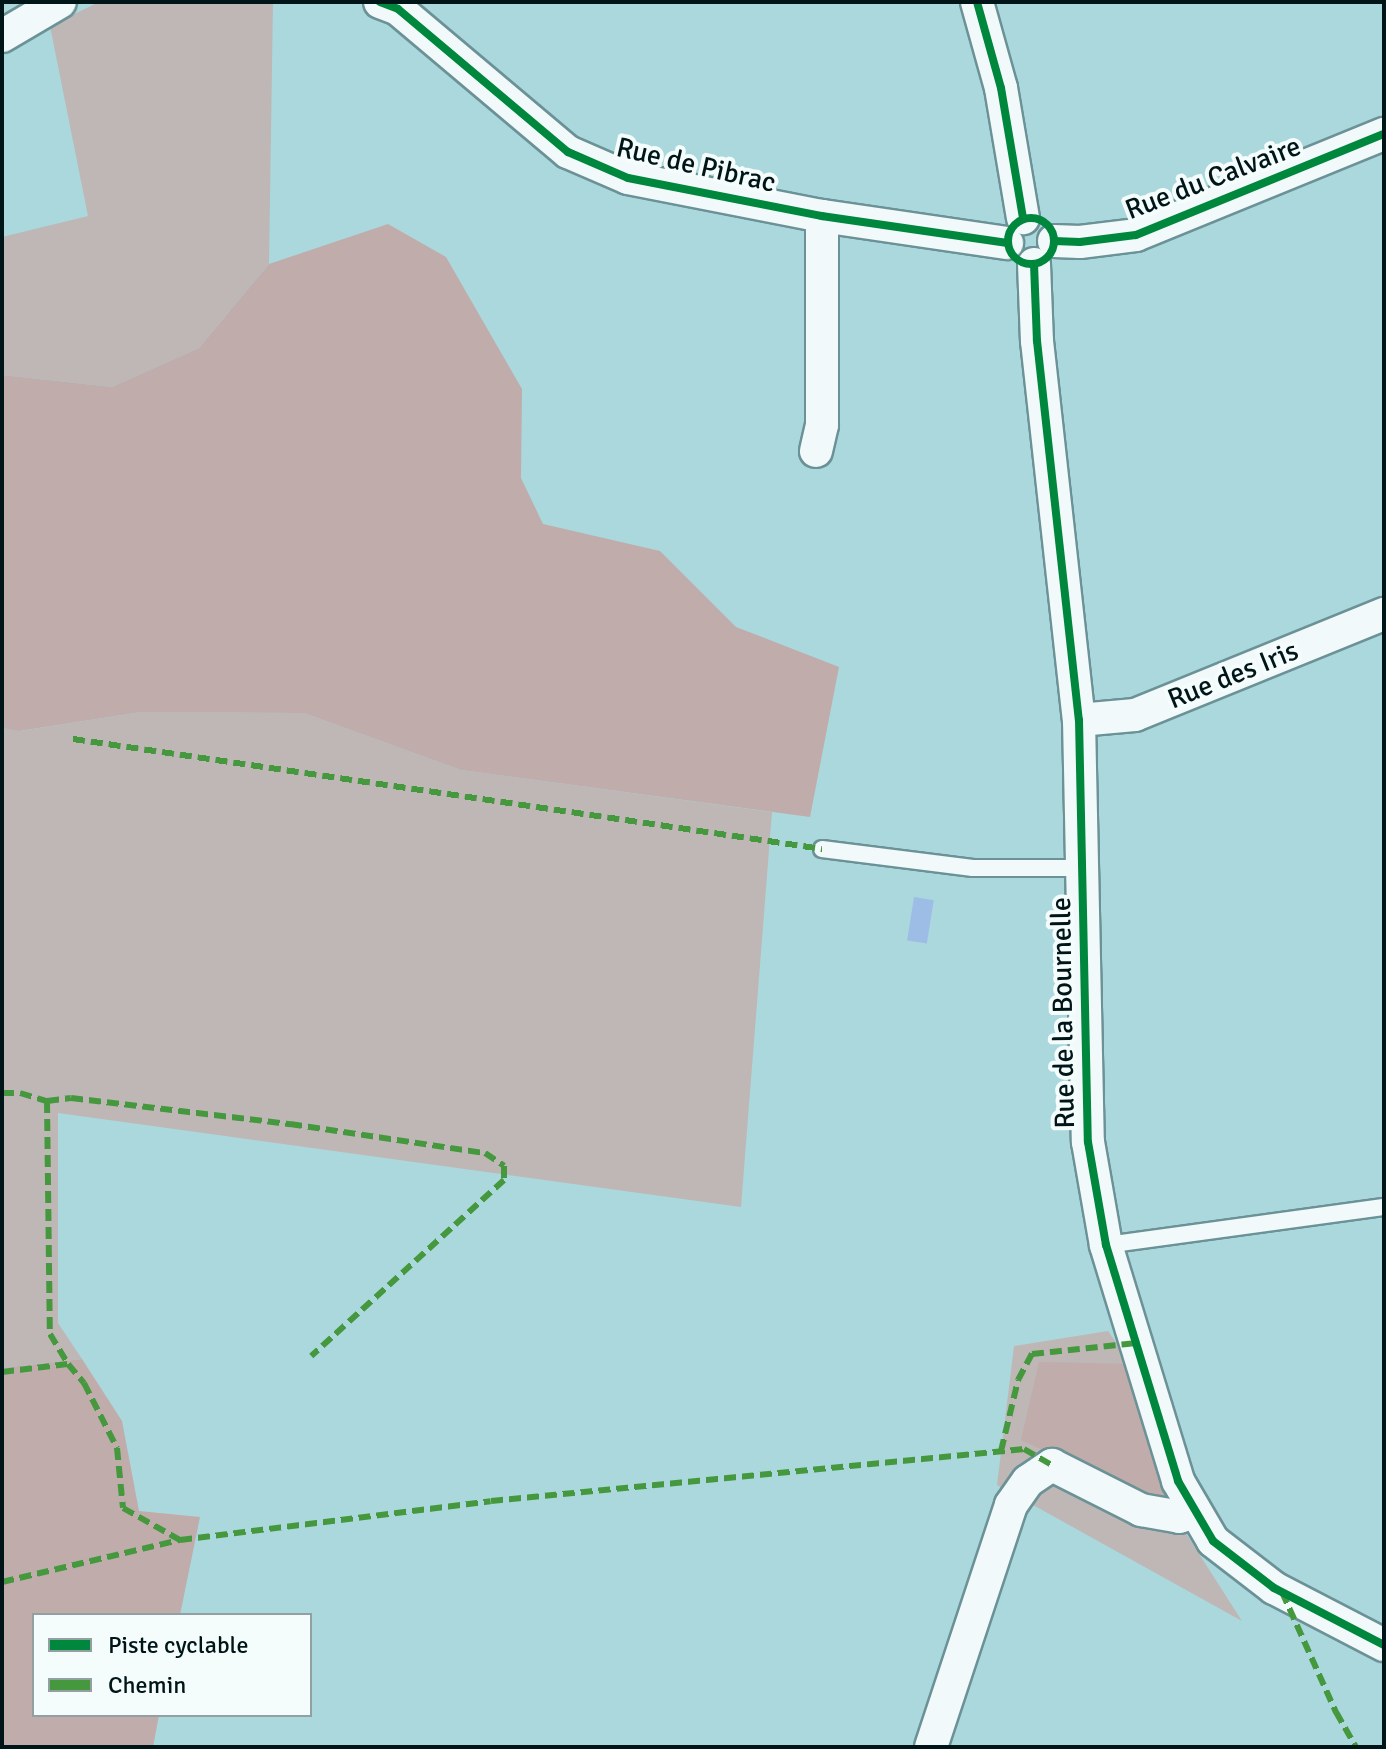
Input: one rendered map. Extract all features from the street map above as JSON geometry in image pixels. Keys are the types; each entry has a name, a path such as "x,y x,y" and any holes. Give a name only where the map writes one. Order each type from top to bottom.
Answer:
{"street":[{"path":"2,36 60,2"},
{"name":"Rue de Pibrac","path":"380,2 398,9 568,152 628,178 822,216 1015,231"},
{"path":"977,2 1001,88 1015,231 1013,257 1044,253 1044,222 1015,231"},
{"name":"Rue du Calvaire","path":"1044,253 1080,242 1136,235 1384,134"},
{"path":"816,451 822,425 822,216"},
{"name":"Rue de la Bournelle","path":"1044,253 1037,341 1079,720 1088,1142 1106,1245 1178,1481 1213,1541 1274,1588 1384,1645"},
{"name":"Rue des Iris","path":"1079,720 1135,715 1384,614"},
{"path":"931,1747 1011,1505 1028,1481 1052,1465 1141,1510 1179,1517 1194,1512"}],"lane":[{"path":"822,849 973,868 1083,868"},
{"path":"1106,1245 1384,1207"}],"shaded area":[{"path":"99,2 273,2 269,264 199,348 112,387 2,375 2,237 88,216 50,26"},
{"path":"388,224 446,257 522,389 521,478 543,524 660,551 736,627 839,667 810,817 461,770 304,713 141,712 19,731 2,728 2,375 112,387 199,348 269,264"},
{"path":"141,712 304,713 461,770 772,812 741,1207 58,1113 58,1323 82,1359 2,1368 2,728 20,731"},
{"path":"1108,1331 1131,1364 1169,1507 1242,1621 997,1485 1014,1346"},
{"path":"82,1359 122,1421 139,1511 200,1517 180,1613 32,1613 32,1717 159,1717 153,1747 2,1747 2,1368"},
{"path":"1039,1362 1131,1364 1169,1507 1021,1440"}],"water":[{"path":"914,897 934,900 927,944 907,940"}],"marked path":[{"path":"73,739 822,849"},
{"path":"2,1093 20,1093 47,1101 50,1334 68,1364"},
{"path":"47,1101 71,1098 290,1124 485,1153 504,1166 504,1180 311,1356"},
{"path":"1001,1451 1018,1380 1032,1354 1136,1343"},
{"path":"2,1372 68,1364 84,1383 117,1448 123,1508 180,1540"},
{"path":"2,1582 180,1540 491,1501 1024,1449 1052,1465"},
{"path":"1282,1592 1336,1712 1356,1747"}],"cycle path":[{"path":"380,2 398,9 568,152 628,178 822,216 1007,243"},
{"path":"977,2 1001,88 1023,218"},
{"path":"1054,241 1080,242 1136,235 1384,134"},
{"path":"1031,218 1040,219 1047,225 1053,232 1054,241 1053,250 1047,257 1040,263 1031,264 1022,263 1015,257 1009,250 1008,241 1009,232 1015,225 1022,219 1031,218"},
{"path":"1034,264 1037,341 1079,720 1088,1142 1106,1245 1178,1481 1213,1541 1274,1588 1384,1645"}]}
